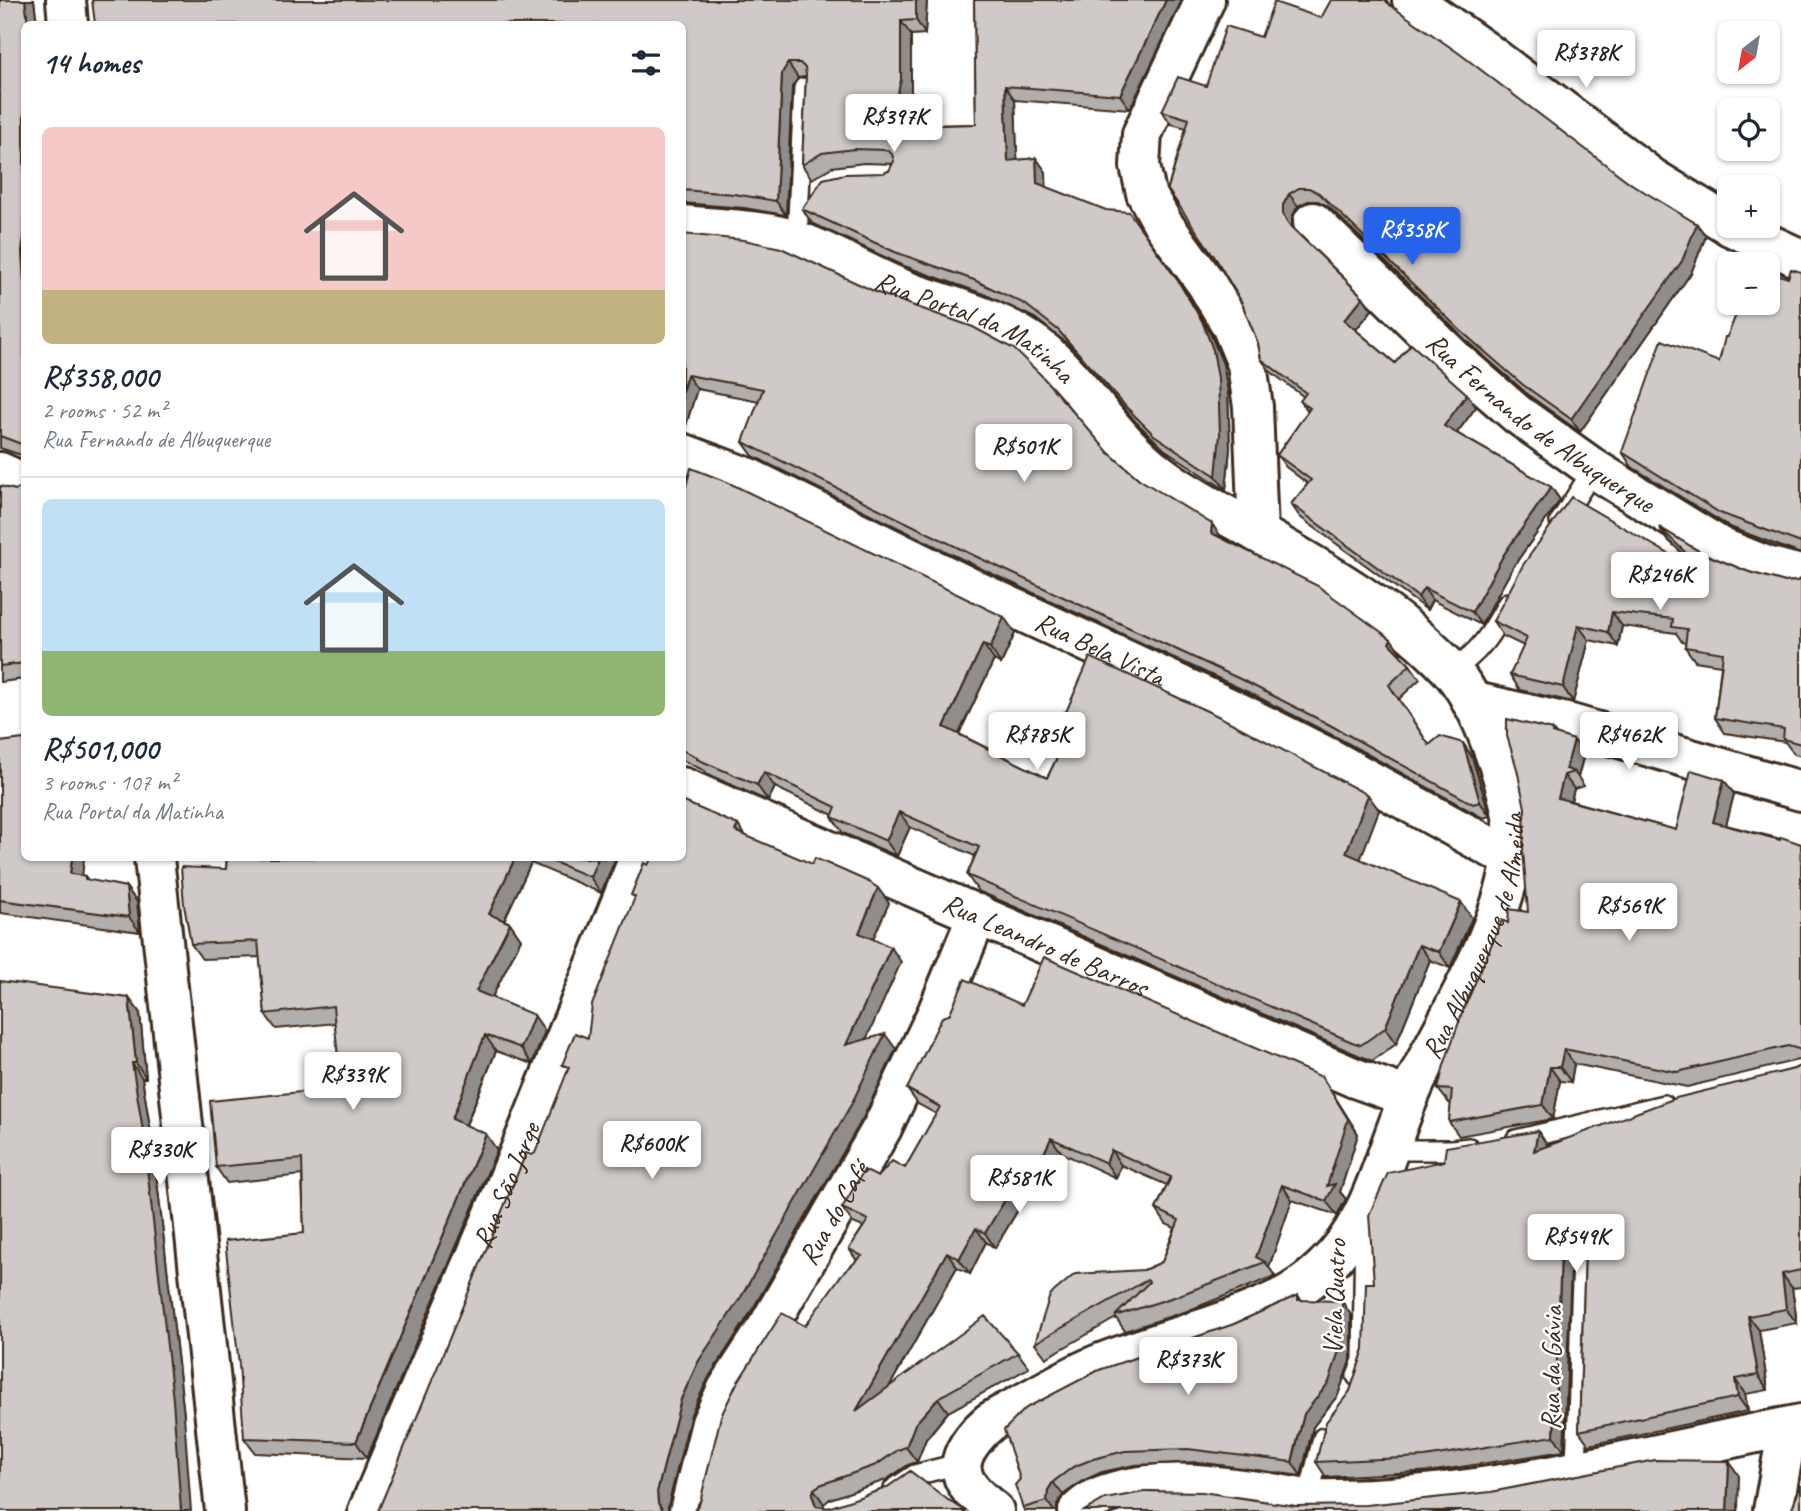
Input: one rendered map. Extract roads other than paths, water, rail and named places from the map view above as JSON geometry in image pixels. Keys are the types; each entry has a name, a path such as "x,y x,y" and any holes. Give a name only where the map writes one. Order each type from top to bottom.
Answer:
{"street":[{"path":"65,0 68,21"},
{"path":"1205,0 1142,134 1140,166 1146,193 1163,224 1206,283 1231,325 1247,364 1253,407 1258,533"},
{"path":"1412,0 1482,49 1652,178 1717,219"},
{"name":"Rua Fernando de Albuquerque","path":"1313,222 1455,360 1517,414 1594,469 1720,547 1767,566 1801,575"},
{"name":"Rua Portal da Matinha","path":"686,225 746,232 797,232 906,291 996,322 1035,345 1064,369 1106,422 1149,466 1192,496 1258,533"},
{"path":"1755,238 1801,259"},
{"name":"Rua Bela Vista","path":"686,454 749,478 998,601 1240,713 1329,758 1512,859"},
{"path":"0,472 21,482"},
{"name":"Rua Albuquerque de Almeida","path":"962,1463 969,1444 989,1423 1041,1393 1109,1360 1237,1317 1297,1290 1332,1259 1350,1238 1365,1213 1408,1097 1475,968 1499,912 1512,859 1510,799 1496,757 1461,685 1392,617 1329,574 1258,533"},
{"path":"1461,685 1571,724 1801,791"},
{"name":"Rua Leandro de Barros","path":"686,790 1343,1072 1408,1097"},
{"path":"154,861 225,1511"},
{"name":"Rua São Jorge","path":"368,1511 504,1189 638,861"},
{"name":"Rua do Café","path":"689,1511 711,1423 727,1389 770,1323 882,1128 937,1013 978,914"},
{"path":"1078,1511 1101,1495 1135,1486 1169,1483 1212,1485 1311,1499 1395,1498 1464,1490 1576,1471 1795,1426 1773,1511"},
{"path":"962,1463 965,1481 976,1496 993,1511"}],"lane":[{"path":"797,232 804,88"},
{"path":"797,232 820,188"},
{"path":"1547,542 1594,469"},
{"path":"1461,685 1465,662 1493,630 1518,584"},
{"path":"1389,1150 1452,1150 1532,1137 1683,1099"},
{"name":"Viela Quatro","path":"1352,1391 1363,1360 1365,1213"},
{"name":"Rua da Gávia","path":"1576,1471 1580,1423 1578,1355 1583,1267"},
{"path":"1311,1499 1325,1431 1333,1421"},
{"path":"880,1495 897,1488 915,1475 962,1463"}]}
